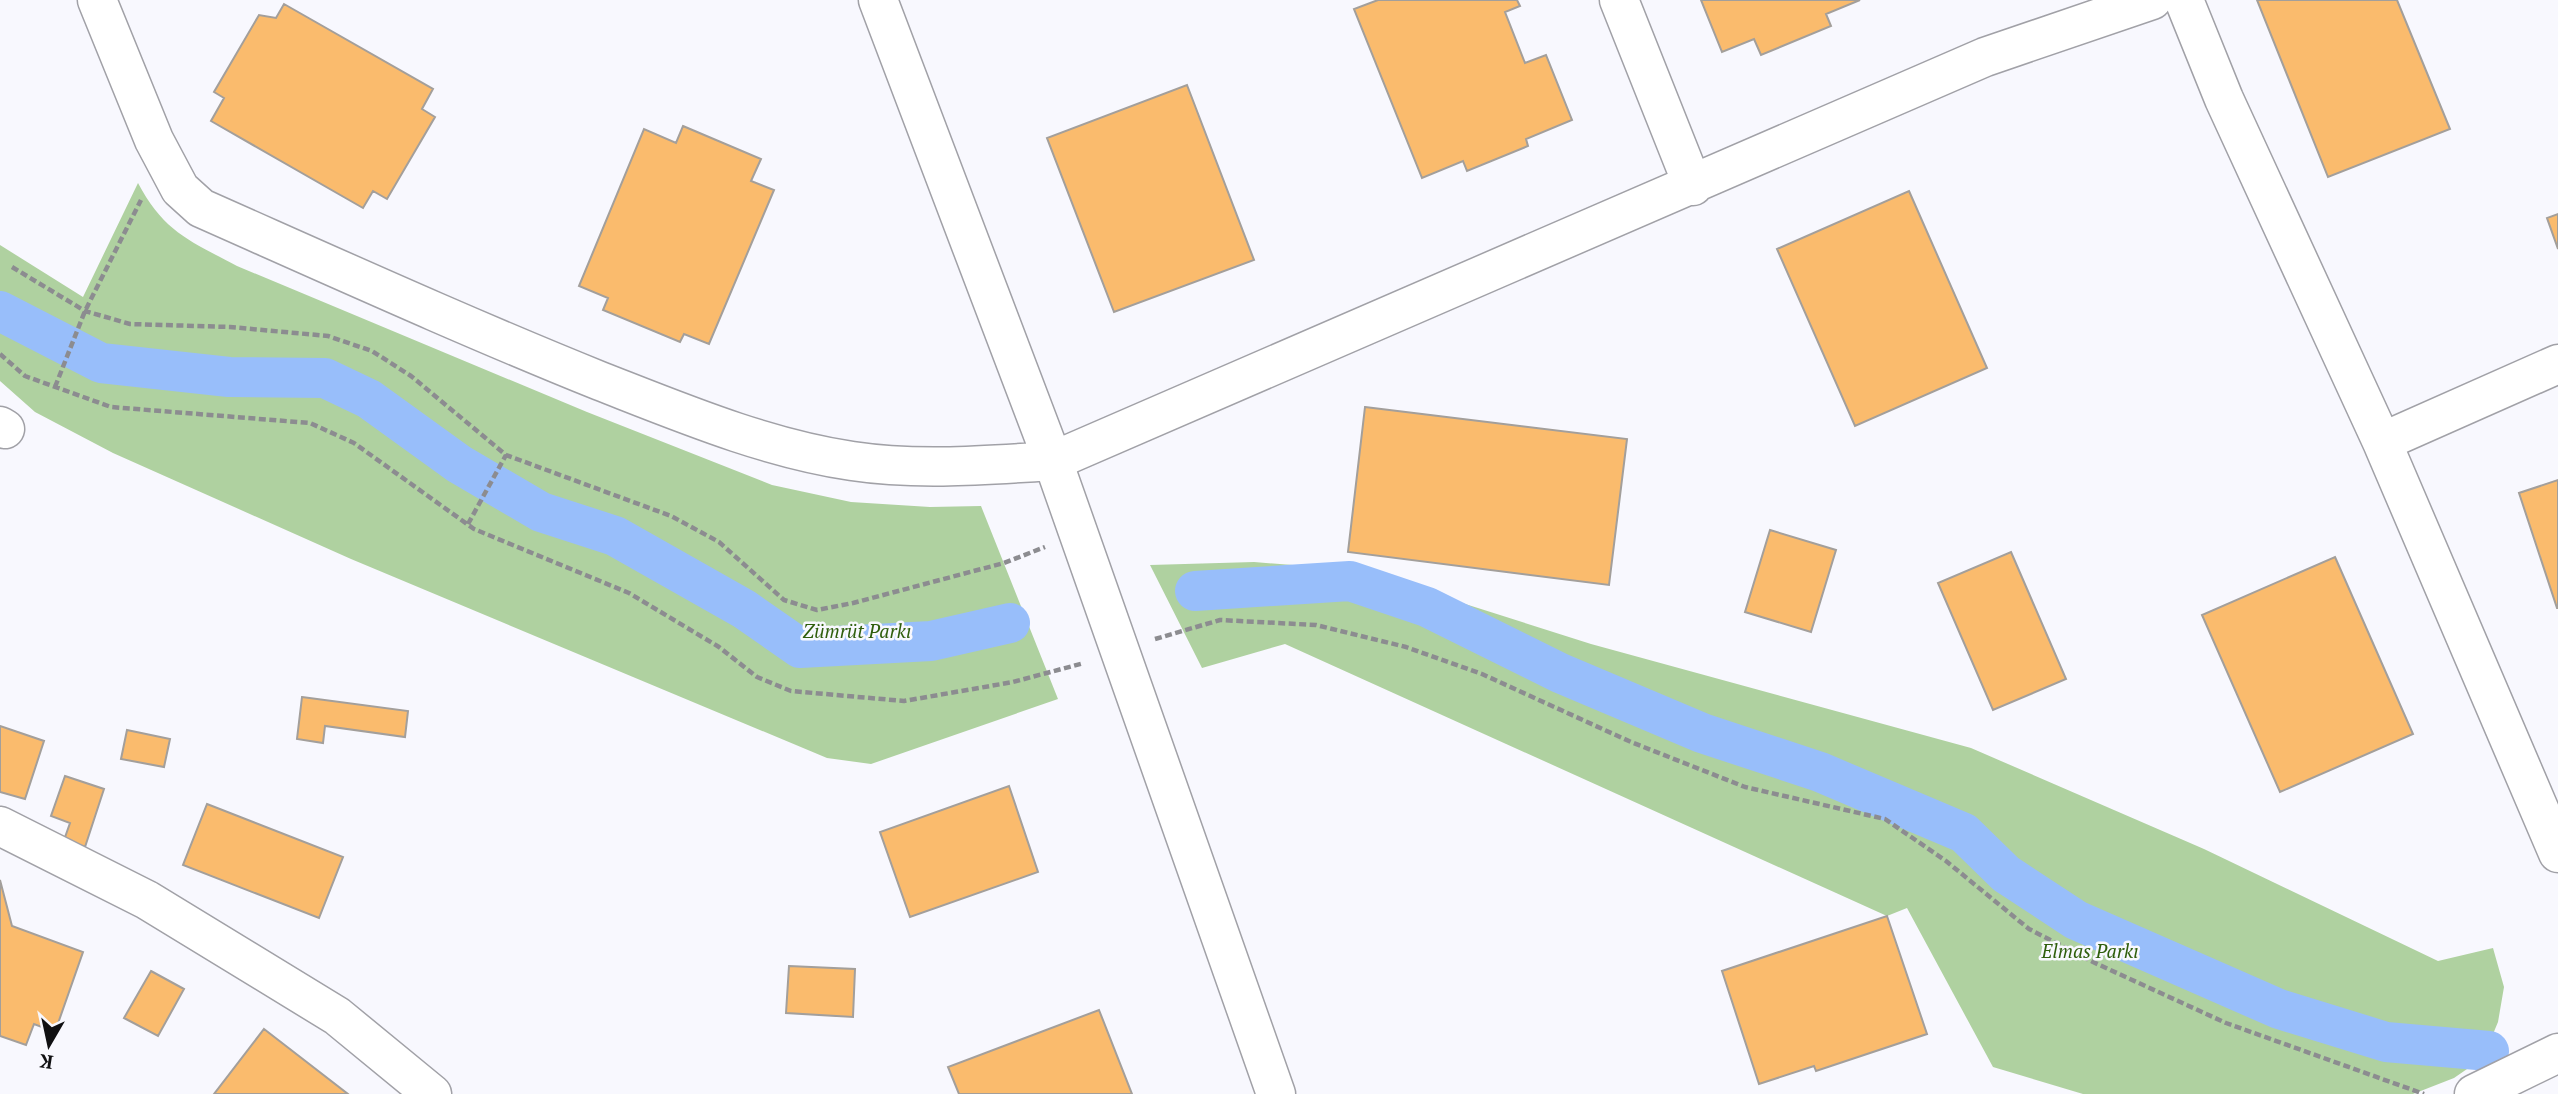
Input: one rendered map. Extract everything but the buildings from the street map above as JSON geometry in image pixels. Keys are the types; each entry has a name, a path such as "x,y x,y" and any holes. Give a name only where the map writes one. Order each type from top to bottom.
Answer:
{"street":[{"path":"97,0 154,140 180,189 201,208 510,345 766,442 853,461 971,466 1053,461 1693,186 1985,57 2152,0"},
{"path":"878,0 1053,461 1276,1094"},
{"path":"1619,0 1693,186"},
{"path":"2184,0 2224,99 2382,442 2558,852"},
{"path":"2382,442 2558,364"},
{"path":"0,826 147,900 337,1016 432,1094"},
{"path":"2474,1094 2558,1053"}],"path":[{"path":"55,387 85,311 144,194 171,172"},
{"path":"12,267 85,311 130,324 230,327 328,336 372,351 411,376 505,458 671,516 719,542 784,600 817,610 1004,563 1079,534"},
{"path":"0,354 25,376 111,407 310,423 354,443 468,524 536,557 629,593 719,647 757,677 791,691 904,701 1013,682 1121,653 1167,634 1220,620 1315,625 1406,648 1482,674 1631,743 1745,787 1885,818 1946,861 2029,929 2082,957 2226,1023 2424,1094"},
{"path":"468,524 505,458"}],"green space":[{"name":"Zümrüt Parkı","path":"138,183 168,224 192,242 237,266 587,412 772,485 851,502 930,507 981,506 1058,699 871,764 827,758 351,559 113,453 35,412 0,381 0,245 83,297"},
{"name":"Elmas Parkı","path":"1254,562 1358,570 1591,644 1971,748 2204,849 2438,961 2493,948 2504,987 2498,1022 2483,1058 2454,1078 2413,1094 2083,1094 1993,1067 1907,908 1887,916 1285,644 1202,668 1150,565"}],"waterway":[{"path":"0,311 101,363 229,377 325,378 369,399 459,464 541,512 615,536 744,609 800,648 931,641 1010,623"},
{"path":"1195,591 1350,581 1427,607 1560,673 1702,733 1820,772 1964,833 2006,874 2076,920 2279,1009 2386,1042 2489,1051"}]}
